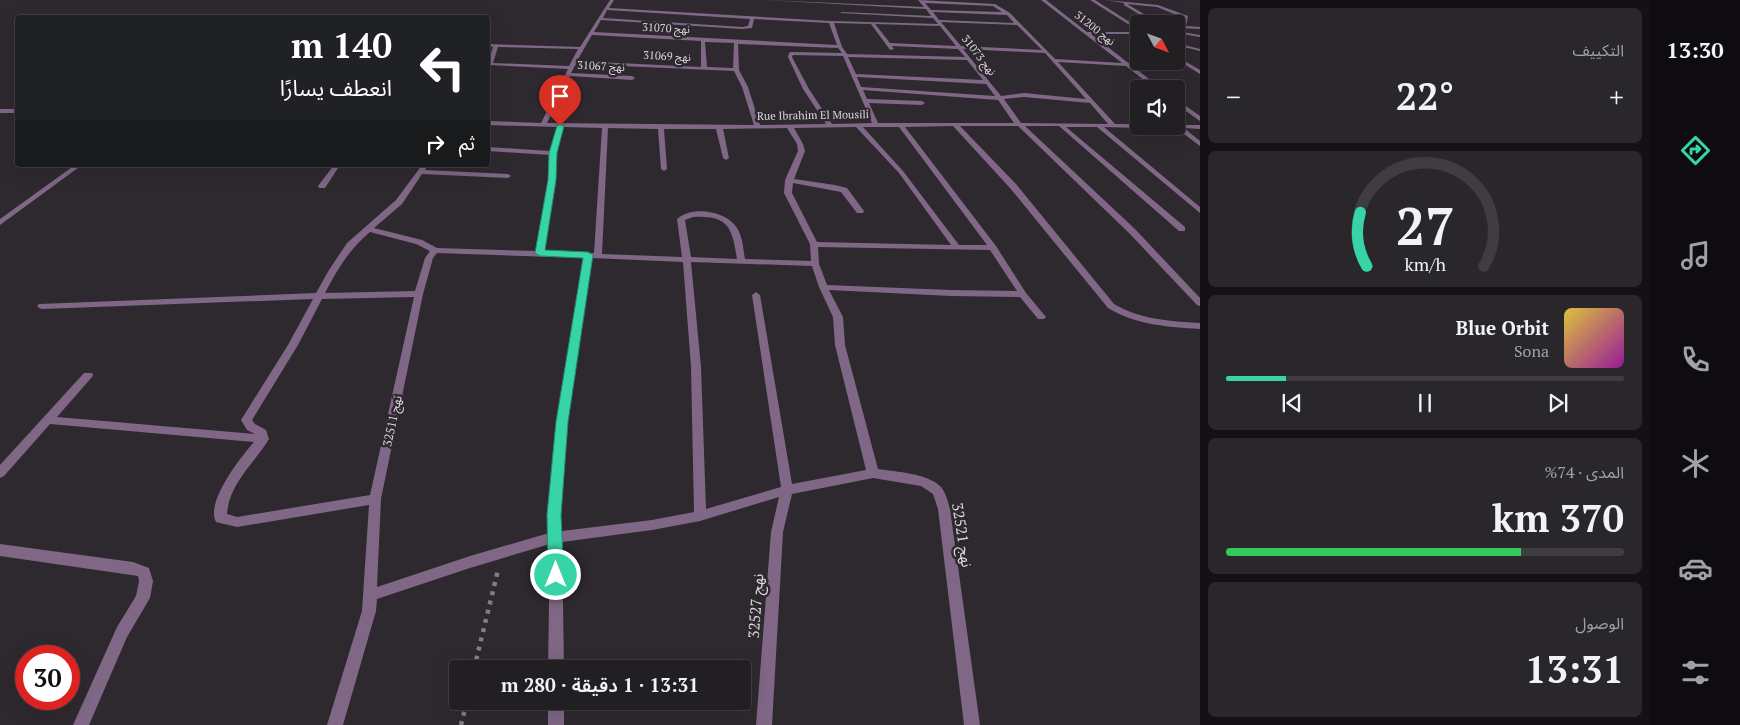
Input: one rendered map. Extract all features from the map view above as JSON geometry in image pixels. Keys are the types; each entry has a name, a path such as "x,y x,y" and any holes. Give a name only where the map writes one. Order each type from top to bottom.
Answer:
{"street":[{"path":"543,125 581,48 612,0"},
{"path":"768,19 768,4 791,0 1008,14"},
{"name":"نهج 31200","path":"1034,0 1043,0 1147,80"},
{"path":"1092,0 1130,26"},
{"path":"1107,0 1158,6 1181,15"},
{"path":"1119,0 1144,15"},
{"path":"914,1 994,2 1054,60 1114,125"},
{"name":"نهج 31073","path":"922,1 969,58 1019,124 1132,231 1200,303"},
{"path":"605,10 831,22 938,21"},
{"path":"842,13 938,21 1018,24"},
{"path":"599,19 742,28 750,27 752,18"},
{"path":"831,22 840,47 875,124"},
{"path":"872,23 898,57"},
{"path":"1185,27 1200,28"},
{"path":"1085,33 1130,32"},
{"name":"نهج 31070","path":"590,33 704,40 735,44 840,47"},
{"path":"1185,34 1200,36"},
{"path":"704,40 704,68"},
{"path":"735,44 736,70 745,87 756,126"},
{"path":"888,44 959,46 1046,52"},
{"path":"490,45 581,48"},
{"path":"490,61 496,46"},
{"path":"1185,46 1200,50"},
{"path":"830,125 806,89 790,54 969,58"},
{"path":"1054,60 1127,65"},
{"name":"نهج 31069","path":"575,62 736,70"},
{"path":"1185,63 1200,72"},
{"path":"490,64 572,68"},
{"name":"نهج 31067","path":"569,74 632,78"},
{"path":"854,75 987,82"},
{"path":"859,88 1000,98 1024,95 1091,101"},
{"path":"864,101 922,103"},
{"path":"1185,108 1200,119"},
{"path":"0,111 15,111"},
{"name":"Rue Ibrahim El Mousili","path":"490,123 662,128 875,124 1130,126"},
{"path":"900,124 993,248 1022,294 1041,317"},
{"path":"954,124 1013,186 1111,306 1124,316 1141,320 1200,326"},
{"path":"371,595 556,537 700,516 787,490 873,474 840,345 838,317 823,287 815,264 814,244 788,193 789,180 801,156 802,148 789,125"},
{"path":"857,125 901,172 956,246"},
{"path":"1061,125 1182,229"},
{"path":"1098,125 1200,211"},
{"path":"540,253 552,180 553,153 560,126"},
{"path":"719,126 726,158"},
{"path":"556,660 556,537 554,515 562,422 593,255 605,127"},
{"path":"1185,127 1200,127"},
{"path":"662,128 664,169"},
{"path":"1185,132 1200,144"},
{"path":"490,149 553,153"},
{"path":"0,223 76,167"},
{"path":"322,186 336,167"},
{"path":"263,439 262,433 251,427 246,420 287,356 332,270 350,246 399,202 423,168 508,176"},
{"path":"789,180 844,190 860,211"},
{"path":"700,516 698,404 687,259 681,219 693,215 714,217 729,223 734,228 741,260"},
{"path":"369,229 419,242 435,250 815,264"},
{"path":"814,244 993,248"},
{"name":"نهج 32511","path":"335,725 371,595 375,500 419,294 429,258 435,250"},
{"path":"823,287 1022,294"},
{"path":"42,306 419,294"},
{"path":"756,295 787,490"},
{"path":"0,472 88,375"},
{"path":"49,420 263,439"},
{"path":"263,439 249,454 230,485 220,512 220,518 237,522 375,500"},
{"name":"نهج 32521","path":"873,474 910,479 930,486 938,492 944,510 972,725"},
{"name":"نهج 32527","path":"764,725 777,532 787,490"},
{"path":"0,550 132,568 144,572 146,581 143,598 122,632 82,725"},
{"path":"556,710 556,725"}],"path":[{"path":"476,660 502,553"},
{"path":"461,725 465,710"}],"route":[{"path":"556,575 554,515 562,422 588,255 540,253 552,180 553,153 560,126"}]}
